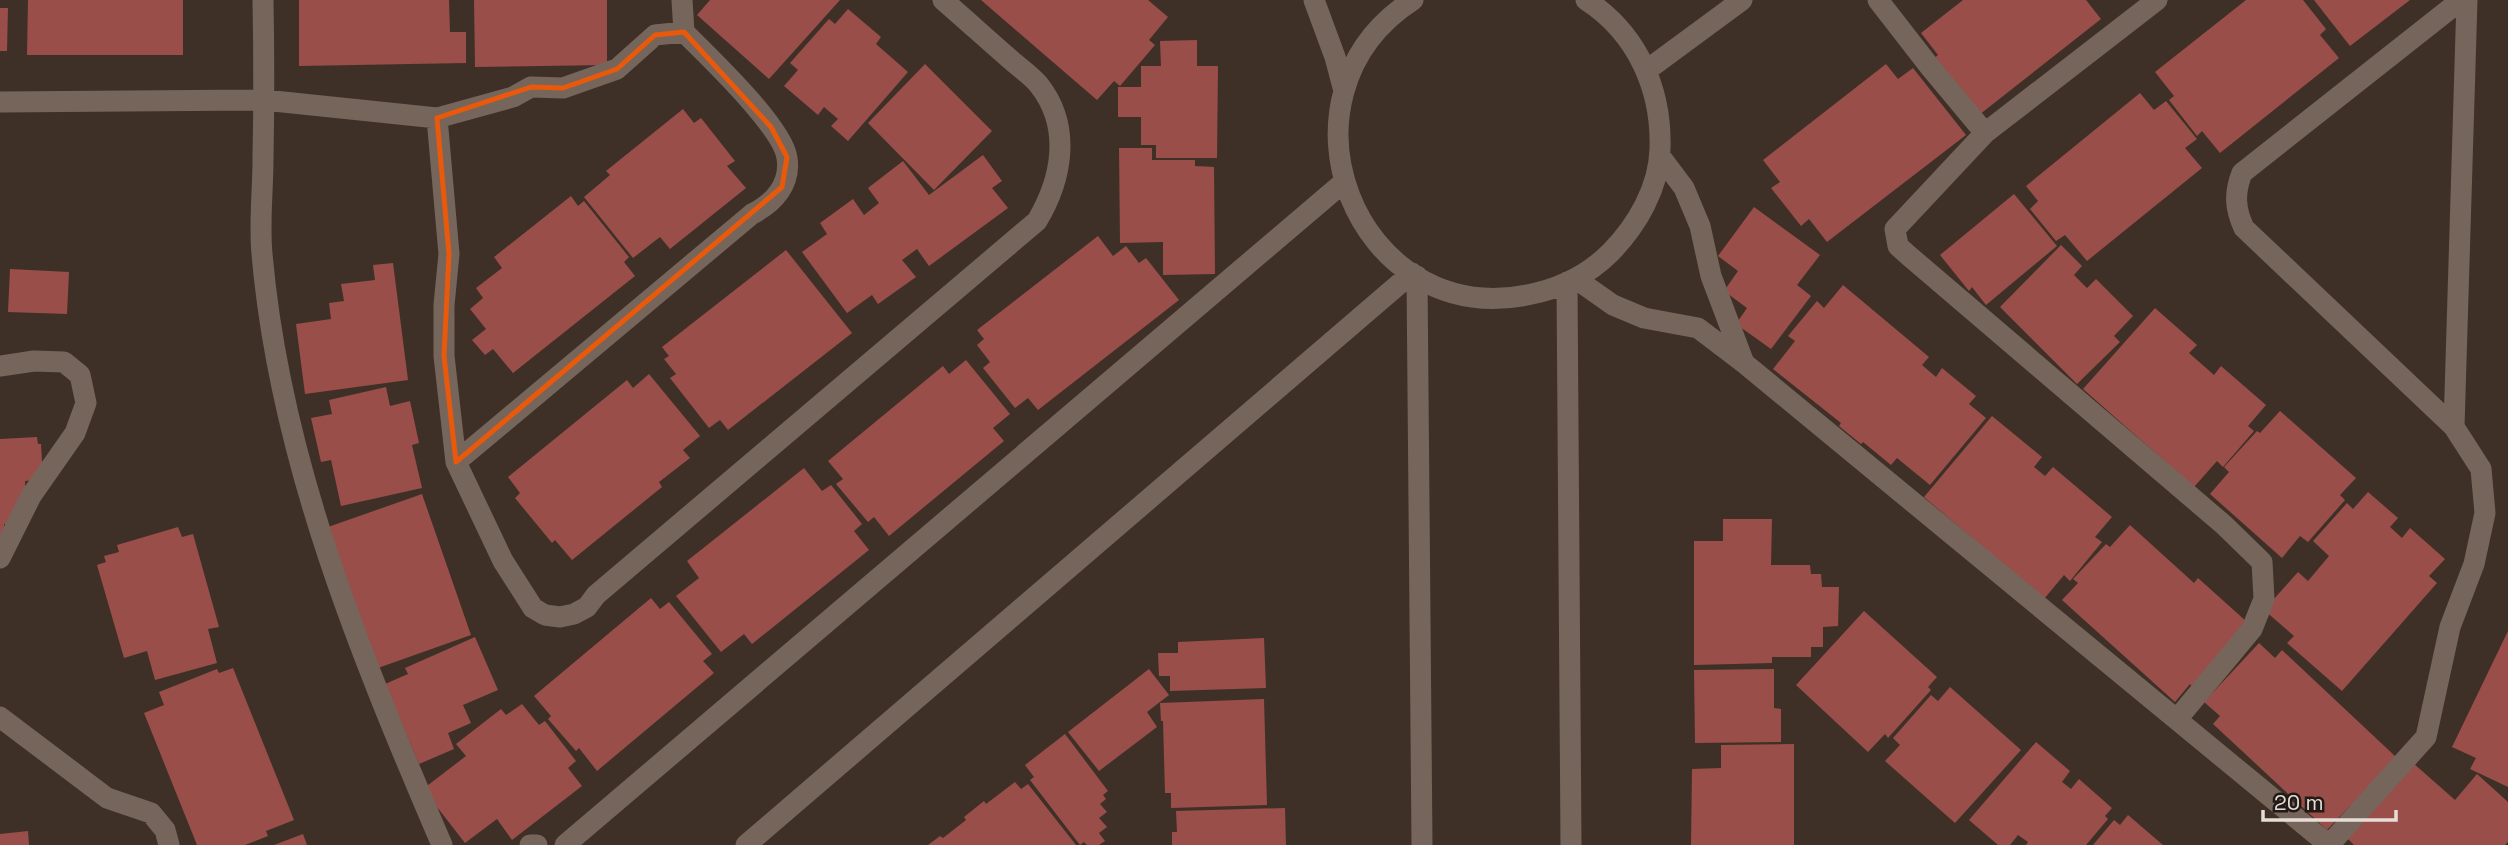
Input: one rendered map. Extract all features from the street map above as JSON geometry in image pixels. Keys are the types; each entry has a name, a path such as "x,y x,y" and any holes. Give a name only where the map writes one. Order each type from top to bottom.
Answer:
{"street":[{"path":"263,0 261,252 284,397 316,524 398,740 442,845"},
{"path":"456,462 752,214 764,208 782,187 787,157 781,141 733,82 684,32 682,0"},
{"path":"437,117 449,254 444,305 444,356 456,462 503,561 533,608 545,615 560,617 575,614 587,607 596,595 1037,221 1058,177 1058,129 1051,105 1039,84 943,0"},
{"path":"1314,0 1332,46 1344,91"},
{"path":"1647,70 1742,0"},
{"path":"1878,0 1985,133"},
{"path":"2157,0 1985,133 1895,229 1898,246 2224,525 2262,562 2264,599 2252,629 2178,718"},
{"path":"1572,280 1633,314 1698,328 2178,718 2329,845 2426,737 2451,627 2474,564 2485,513 2481,469 2454,427 2244,228 2237,214 2235,197 2242,173 2461,0"},
{"path":"2454,427 2467,0"},
{"path":"1408,1 1386,21 1368,43 1354,66 1344,91 1338,122 1338,152 1344,182 1354,210 1389,256 1415,275 1453,291 1491,298 1543,292 1572,280 1602,261 1623,239 1641,214 1653,186 1660,156 1661,127 1647,70 1616,24 1591,1"},
{"path":"0,102 264,100 437,117 513,97 531,87 563,88 617,69 655,35 684,32"},
{"path":"1660,156 1684,188 1700,226 1711,276 1744,363"},
{"path":"565,845 1344,182"},
{"path":"746,845 1415,275"},
{"path":"1415,275 1422,845"},
{"path":"1571,845 1572,280"},
{"path":"0,366 34,361 64,362 80,375 86,402 75,433 32,496 0,558"},
{"path":"0,717 107,798 151,813 166,830 169,845"},
{"path":"530,845 537,845"}],"highlighted area":[{"path":"684,32 771,127 787,157 782,187 456,462 444,356 449,254 437,118 531,87 563,88 617,69 655,35"}],"building":[{"path":"28,0 183,0 183,55 27,55"},
{"path":"299,0 449,0 450,32 466,32 466,63 299,66"},
{"path":"474,0 607,0 607,65 475,67"},
{"path":"710,0 840,0 769,79 697,15"},
{"path":"981,0 1148,0 1168,17 1149,40 1155,45 1120,86 1114,81 1097,100"},
{"path":"1963,0 2086,0 2101,19 1979,115 1928,63 1938,55 1921,33"},
{"path":"2246,0 2303,0 2326,29 2320,35 2339,58 2220,153 2202,131 2197,136 2169,100 2174,96 2155,72"},
{"path":"2314,0 2410,0 2350,46"},
{"path":"0,8 8,8 7,51 0,51"},
{"path":"848,9 881,37 876,44 908,72 848,141 831,126 838,119 824,107 818,115 784,86 798,70 790,63 829,19 835,24"},
{"path":"1197,40 1197,66 1218,66 1217,158 1156,158 1156,145 1141,145 1141,117 1118,117 1118,87 1141,87 1141,66 1161,66 1160,41"},
{"path":"925,64 992,131 934,190 868,123"},
{"path":"1886,64 1898,79 1913,68 1966,135 1827,242 1809,219 1801,226 1771,188 1780,182 1763,160"},
{"path":"2140,93 2154,110 2166,101 2197,139 2185,148 2202,168 2087,261 2065,235 2056,241 2030,209 2038,201 2026,186"},
{"path":"683,109 694,123 701,118 735,161 727,166 746,188 670,249 660,237 633,258 584,197 610,175 606,171"},
{"path":"1119,148 1152,148 1152,160 1195,160 1195,166 1214,167 1215,274 1163,275 1163,242 1120,243"},
{"path":"983,155 1002,181 992,188 1008,208 929,266 917,249 902,260 916,277 878,304 872,295 847,313 802,252 827,234 820,223 853,199 864,215 879,203 868,188 903,161 929,195"},
{"path":"2014,194 2057,246 1986,305 1972,287 1969,291 1940,255"},
{"path":"571,196 578,206 584,201 629,257 624,262 635,276 513,373 493,349 485,355 472,340 486,329 470,309 483,298 476,288 502,268 494,257"},
{"path":"1754,207 1820,255 1797,285 1811,296 1771,349 1736,324 1747,308 1724,291 1738,271 1718,256"},
{"path":"1098,236 1113,256 1126,246 1139,263 1146,258 1179,300 1038,410 1028,398 1015,408 983,368 990,362 977,345 984,339 977,330"},
{"path":"2061,245 2082,266 2074,275 2087,288 2096,279 2133,316 2114,336 2120,342 2077,384 2000,307"},
{"path":"786,250 852,333 728,430 720,420 709,428 670,378 676,374 664,359 669,356 662,347"},
{"path":"393,263 408,380 305,394 296,324 331,319 329,303 344,301 341,284 375,280 373,265"},
{"path":"10,269 69,272 67,314 8,312"},
{"path":"1843,285 1929,357 1922,365 1936,377 1942,368 1976,396 1969,404 1986,418 1930,485 1897,458 1891,465 1863,442 1861,444 1839,426 1841,423 1773,369 1795,341 1788,336 1817,301 1824,308"},
{"path":"2155,308 2197,345 2189,353 2214,375 2221,366 2266,405 2248,426 2254,431 2223,467 2217,461 2194,487 2083,389"},
{"path":"966,360 1010,414 993,428 1004,441 889,536 874,517 868,522 836,484 843,479 828,461 943,366 949,374"},
{"path":"649,374 700,436 683,450 690,458 659,482 662,487 572,560 555,540 552,543 515,498 520,493 508,477 627,380 633,388"},
{"path":"386,387 390,406 410,401 419,443 412,445 422,488 341,506 331,460 321,462 311,418 332,414 329,400"},
{"path":"2280,411 2356,478 2340,495 2345,500 2308,542 2300,536 2282,558 2210,494 2229,472 2224,467 2257,431 2260,433"},
{"path":"1992,416 2042,457 2034,467 2045,476 2053,467 2112,517 2095,537 2102,542 2070,581 2064,575 2044,599 1924,497"},
{"path":"37,437 38,444 41,444 43,479 25,481 28,523 4,524 5,545 0,546 0,439"},
{"path":"804,468 822,491 831,485 862,524 854,531 869,550 752,644 744,634 721,652 676,596 699,578 687,561"},
{"path":"2368,492 2398,518 2390,527 2402,538 2410,528 2445,559 2429,576 2437,583 2342,691 2287,643 2294,636 2264,610 2298,572 2308,581 2329,556 2313,541 2347,503 2353,509"},
{"path":"422,494 471,635 378,668 328,527"},
{"path":"1723,519 1772,519 1771,565 1810,565 1811,574 1821,574 1822,587 1839,587 1838,626 1823,627 1823,647 1811,647 1811,657 1772,657 1772,663 1694,665 1694,541 1723,541"},
{"path":"2130,525 2194,583 2198,578 2247,622 2193,688 2190,684 2175,702 2062,600 2078,583 2073,579 2106,544 2110,547"},
{"path":"178,527 182,537 193,534 219,627 208,629 217,663 155,680 147,651 124,658 97,565 106,562 104,556 119,552 117,545"},
{"path":"651,598 660,609 669,602 712,654 703,661 714,673 597,771 579,748 576,751 548,719 551,716 534,696"},
{"path":"1864,611 1937,677 1928,687 1931,690 1888,738 1885,734 1868,752 1796,685"},
{"path":"2508,631 2508,787 2470,769 2476,758 2452,747"},
{"path":"475,637 498,690 463,705 471,723 448,733 454,749 419,764 385,684 408,674 405,668"},
{"path":"1264,638 1266,688 1170,691 1170,676 1159,676 1158,653 1178,653 1178,642"},
{"path":"2259,643 2275,658 2282,650 2396,757 2355,810 2350,806 2327,830 2213,724 2220,716 2204,702"},
{"path":"233,668 294,820 266,831 268,836 245,845 197,845 144,713 164,705 159,692 217,669 219,673"},
{"path":"1149,669 1169,695 1147,712 1157,727 1099,771 1068,732"},
{"path":"1774,669 1774,708 1781,709 1781,742 1695,743 1694,670"},
{"path":"1950,687 2021,750 1955,823 1885,761 1900,745 1893,738 1931,695 1938,701"},
{"path":"1264,699 1267,805 1171,808 1171,793 1165,793 1160,703"},
{"path":"522,704 539,725 545,721 576,761 568,768 582,786 512,840 497,819 465,843 423,789 466,756 456,744 501,709 506,715"},
{"path":"1065,734 1108,791 1103,795 1106,799 1100,804 1107,812 1099,818 1107,827 1099,833 1105,841 1099,845 1087,845 1084,842 1080,845 1030,780 1034,777 1025,765"},
{"path":"2036,742 2070,771 2062,782 2071,789 2079,779 2112,808 2105,816 2108,819 2086,845 2026,845 2028,842 2018,835 2010,845 1998,845 1969,820"},
{"path":"1794,744 1794,845 1691,845 1692,769 1721,768 1721,745"},
{"path":"2413,763 2455,800 2477,774 2508,802 2508,842 2505,845 2354,845 2346,837"},
{"path":"1015,782 1021,789 1028,784 1076,845 928,845 940,836 943,838 984,801 986,804"},
{"path":"1285,808 1286,845 1172,845 1172,832 1177,832 1176,811"},
{"path":"2128,815 2163,845 2093,845 2114,820 2120,825"},
{"path":"28,831 29,845 0,845 0,834"},
{"path":"303,834 307,845 274,845"}]}
